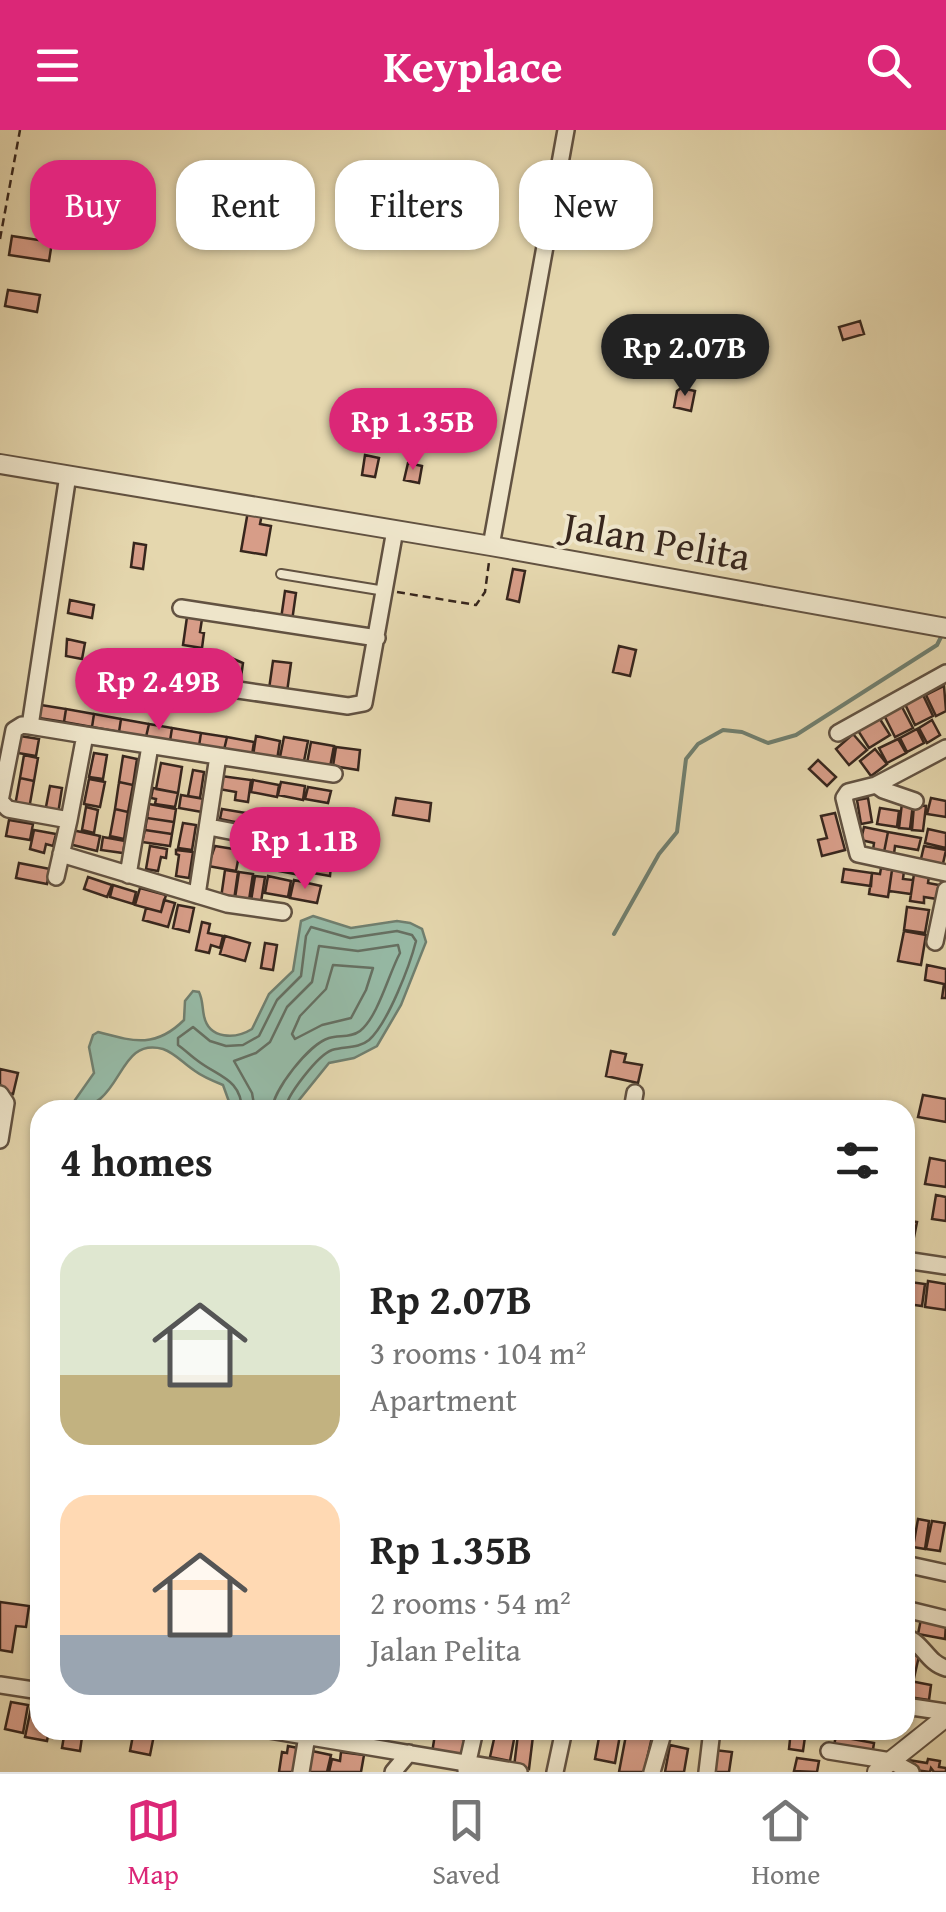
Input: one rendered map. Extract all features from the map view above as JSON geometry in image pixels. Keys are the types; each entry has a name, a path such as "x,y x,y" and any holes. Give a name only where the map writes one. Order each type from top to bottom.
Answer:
{"street":[{"path":"491,546 566,130"},
{"name":"Jalan Pelita","path":"0,464 491,546 940,627"},
{"path":"30,726 68,475"},
{"path":"210,686 359,706 364,703 395,530"},
{"path":"180,608 377,638"},
{"path":"838,733 946,672"},
{"path":"69,820 8,809 0,801 16,727 30,726 334,774"},
{"path":"56,877 84,735"},
{"path":"128,875 150,746"},
{"path":"946,748 876,785 848,792 844,798 858,854 946,874"},
{"path":"197,895 218,756"},
{"path":"876,785 915,802"},
{"path":"209,827 332,851"},
{"path":"61,854 227,904 284,912"},
{"path":"935,942 946,890"},
{"path":"634,1100 635,1093"},
{"path":"0,1094 6,1103 0,1140"},
{"path":"915,1261 946,1266"},
{"path":"915,1566 946,1573"},
{"path":"915,1611 946,1619"},
{"path":"915,1642 930,1661 946,1668"},
{"path":"0,1685 30,1689"},
{"path":"915,1708 946,1714"},
{"path":"884,1766 946,1714"},
{"path":"301,1772 307,1740"},
{"path":"363,1740 388,1750 467,1768 519,1772"},
{"path":"388,1750 390,1740"},
{"path":"467,1768 472,1740"},
{"path":"555,1772 562,1740"},
{"path":"652,1772 661,1740"},
{"path":"706,1772 711,1740"},
{"path":"829,1751 911,1772"},
{"path":"393,1772 410,1753"}],"lane":[{"path":"281,574 385,590"}],"path":[{"path":"0,239 20,130"},
{"path":"385,590 476,605 485,592 491,546"}],"water":[{"path":"313,916 351,928 397,921 422,929 426,942 401,1005 377,1046 354,1058 329,1063 299,1100 228,1100 223,1085 163,1049 147,1048 136,1053 100,1099 75,1100 94,1073 89,1047 93,1035 98,1032 143,1040 163,1035 184,1020 185,1001 193,991 199,992 211,1030 231,1036 252,1029 269,994 293,971 301,921"}],"building":[{"path":"12,236 30,239 30,250 51,250 49,261 9,255"},
{"path":"8,290 40,295 37,312 5,306"},
{"path":"860,321 864,334 843,340 839,327"},
{"path":"681,388 695,391 691,411 674,407"},
{"path":"365,455 379,458 375,477 362,475"},
{"path":"408,463 422,466 419,483 404,480"},
{"path":"248,511 262,514 260,524 271,526 266,555 241,551"},
{"path":"134,543 146,545 143,569 131,567"},
{"path":"513,569 525,571 519,602 507,599"},
{"path":"285,591 296,593 292,621 281,619"},
{"path":"70,600 94,605 92,618 68,613"},
{"path":"187,617 202,619 202,648 183,645"},
{"path":"67,639 85,643 82,659 66,656"},
{"path":"619,646 636,650 630,676 613,672"},
{"path":"229,657 243,663 240,684 225,682"},
{"path":"273,661 291,663 287,692 269,689"},
{"path":"944,686 946,711 936,716 926,695"},
{"path":"923,695 933,716 915,725 905,704"},
{"path":"41,705 66,709 64,722 39,718"},
{"path":"901,705 913,728 895,737 884,715"},
{"path":"66,709 94,714 92,727 64,722"},
{"path":"94,714 121,719 119,732 92,727"},
{"path":"878,716 890,735 869,748 857,729"},
{"path":"121,719 149,724 146,737 119,732"},
{"path":"932,720 940,735 927,743 919,728"},
{"path":"149,724 172,728 170,741 146,737"},
{"path":"172,728 201,733 199,746 170,741"},
{"path":"917,729 924,743 907,752 900,738"},
{"path":"201,733 227,737 224,750 199,746"},
{"path":"853,734 867,750 849,765 836,749"},
{"path":"20,736 39,739 36,756 18,753"},
{"path":"256,736 280,741 277,760 253,756"},
{"path":"227,737 254,742 252,755 224,750"},
{"path":"284,737 308,741 304,761 280,757"},
{"path":"898,739 906,753 887,763 879,748"},
{"path":"311,742 334,746 330,767 307,763"},
{"path":"336,747 360,750 358,770 333,766"},
{"path":"875,749 887,764 871,776 860,761"},
{"path":"94,753 107,755 103,779 89,777"},
{"path":"24,755 38,758 34,781 20,778"},
{"path":"123,756 137,759 133,785 119,782"},
{"path":"818,760 836,777 827,786 809,769"},
{"path":"161,763 182,767 178,793 156,789"},
{"path":"193,770 204,772 200,798 188,796"},
{"path":"221,776 251,780 248,802 235,800 236,792 219,789"},
{"path":"20,778 34,781 29,809 15,806"},
{"path":"89,779 105,782 100,807 84,804"},
{"path":"253,780 279,785 277,797 251,792"},
{"path":"119,782 133,785 128,812 115,809"},
{"path":"281,782 305,786 303,800 278,795"},
{"path":"50,786 62,788 58,814 45,812"},
{"path":"308,787 331,791 328,803 305,799"},
{"path":"153,788 178,793 175,807 155,804 156,799 151,798"},
{"path":"181,795 204,799 202,812 179,808"},
{"path":"396,798 431,803 429,821 393,815"},
{"path":"868,798 872,822 861,824 857,800"},
{"path":"931,798 946,801 946,817 927,814"},
{"path":"902,803 913,804 910,829 899,828"},
{"path":"149,804 176,809 174,822 147,818"},
{"path":"914,805 926,806 923,831 912,830"},
{"path":"86,807 98,810 94,833 82,830"},
{"path":"880,808 899,811 897,827 877,824"},
{"path":"115,809 128,812 124,839 110,836"},
{"path":"222,809 246,813 240,831 234,830 235,822 220,819"},
{"path":"835,813 845,850 822,856 818,840 827,838 821,816"},
{"path":"147,818 174,822 172,834 145,830"},
{"path":"9,820 33,824 30,840 6,836"},
{"path":"183,823 196,825 192,850 178,848"},
{"path":"864,827 888,832 884,852 873,850 874,843 861,840"},
{"path":"928,829 946,833 946,848 925,843"},
{"path":"34,830 56,834 53,846 46,844 44,853 30,849"},
{"path":"72,830 100,836 97,851 69,844"},
{"path":"145,830 172,834 170,846 142,842"},
{"path":"888,832 921,838 918,850 895,846 894,854 884,852"},
{"path":"103,837 125,841 123,853 101,850"},
{"path":"150,846 167,849 158,871 146,869"},
{"path":"215,846 240,850 236,871 208,866"},
{"path":"924,846 946,850 942,868 920,863"},
{"path":"176,850 193,852 189,878 176,876"},
{"path":"258,852 280,856 277,868 255,864"},
{"path":"282,856 307,861 305,876 279,871"},
{"path":"309,861 331,865 330,876 307,872"},
{"path":"19,863 50,869 47,884 16,878"},
{"path":"881,868 892,870 888,897 869,894 872,873 880,874"},
{"path":"844,869 872,873 871,886 842,882"},
{"path":"225,870 238,872 234,900 221,898"},
{"path":"892,870 904,871 903,879 913,880 911,894 889,891"},
{"path":"239,872 253,874 249,900 235,898"},
{"path":"914,874 929,876 928,883 939,885 937,899 924,897 924,903 910,901"},
{"path":"255,876 265,877 261,902 251,901"},
{"path":"268,876 291,881 288,897 265,893"},
{"path":"88,877 112,885 107,897 84,889"},
{"path":"294,880 321,886 317,903 290,898"},
{"path":"113,885 136,892 133,904 110,897"},
{"path":"140,888 166,895 161,912 135,905"},
{"path":"164,900 175,903 168,927 143,920 146,908 161,912"},
{"path":"178,905 194,908 189,932 173,928"},
{"path":"907,907 929,910 925,933 904,930"},
{"path":"202,922 210,924 208,933 223,936 220,948 211,945 209,953 196,950"},
{"path":"904,931 926,935 921,965 898,961"},
{"path":"225,936 250,943 245,961 220,954"},
{"path":"265,943 277,945 273,970 261,968"},
{"path":"927,965 946,969 946,998 942,998 944,984 925,980"},
{"path":"611,1051 626,1054 624,1062 642,1065 638,1083 606,1076"},
{"path":"0,1069 18,1073 13,1094 0,1092"},
{"path":"923,1095 946,1099 946,1122 918,1117"},
{"path":"930,1158 946,1161 946,1187 925,1184"},
{"path":"936,1195 946,1197 946,1221 932,1219"},
{"path":"928,1281 946,1284 946,1310 925,1307"},
{"path":"915,1283 925,1284 922,1306 915,1305"},
{"path":"918,1519 929,1521 925,1549 915,1547"},
{"path":"932,1521 945,1523 940,1551 926,1549"},
{"path":"0,1602 29,1606 26,1627 16,1626 12,1652 0,1650"},
{"path":"921,1619 946,1624 945,1639 918,1634"},
{"path":"915,1682 931,1685 929,1700 915,1698"},
{"path":"11,1702 28,1705 23,1733 5,1729"},
{"path":"30,1713 30,1738 25,1737"},
{"path":"63,1740 82,1740 80,1751 62,1748"},
{"path":"132,1740 153,1740 150,1755 130,1751"},
{"path":"434,1740 468,1740 464,1759 432,1753"},
{"path":"494,1740 514,1740 510,1761 490,1757"},
{"path":"517,1740 533,1740 529,1769 514,1767"},
{"path":"599,1740 619,1740 615,1763 595,1759"},
{"path":"625,1740 651,1740 644,1772 619,1772"},
{"path":"790,1740 805,1740 803,1751 789,1749"},
{"path":"835,1740 874,1743 872,1756 833,1750"},
{"path":"670,1745 688,1749 684,1772 665,1772"},
{"path":"288,1746 298,1748 294,1772 279,1772 282,1752 287,1753"},
{"path":"714,1750 732,1752 729,1772 711,1772"},
{"path":"312,1751 331,1755 327,1772 308,1772"},
{"path":"341,1752 364,1755 361,1772 329,1772 332,1759 340,1761"},
{"path":"797,1758 819,1761 817,1772 794,1771"},
{"path":"928,1759 940,1761 939,1767 946,1768 946,1772 907,1769 908,1760 927,1763"}],"waterway":[{"path":"614,934 659,854 677,832 686,759 698,744 723,730 742,732 768,743 796,735 937,645 942,635"}]}
